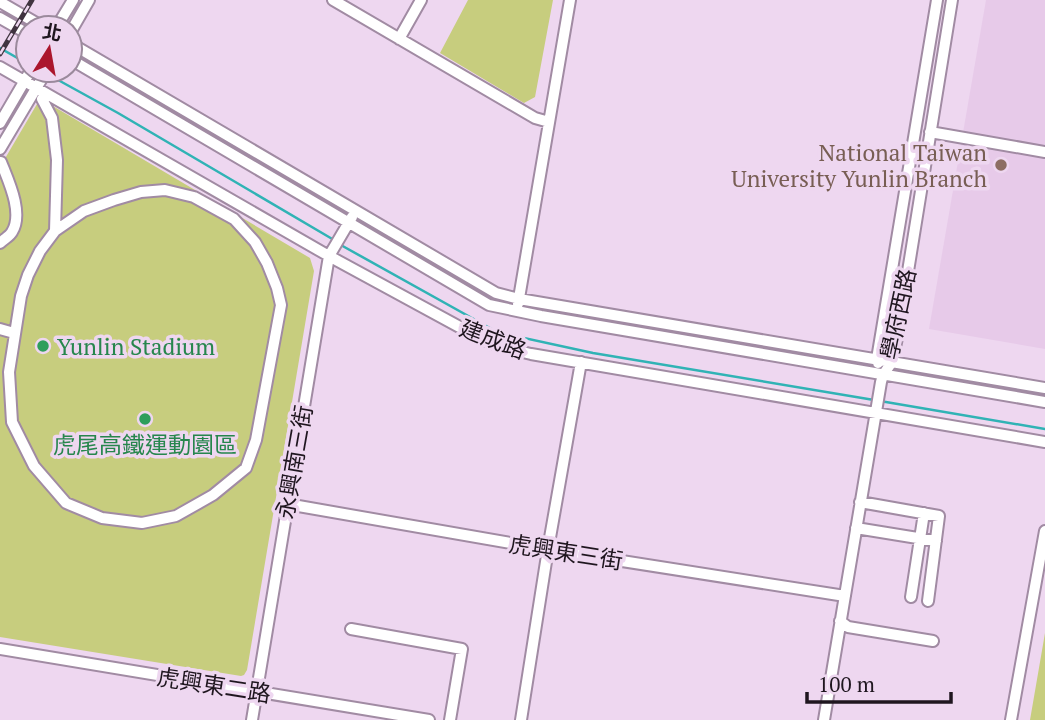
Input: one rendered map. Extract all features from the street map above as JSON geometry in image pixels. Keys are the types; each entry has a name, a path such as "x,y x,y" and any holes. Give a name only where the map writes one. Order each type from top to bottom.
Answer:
{"street":[{"path":"333,0 535,118 549,122"},
{"path":"399,39 421,0"},
{"path":"517,312 570,0"},
{"name":"學府西路","path":"882,378 877,359 937,0"},
{"name":"學府西路","path":"882,378 892,362 953,0"},
{"path":"0,2 21,14"},
{"name":"建成路","path":"84,51 496,293 1045,387"},
{"name":"建成路","path":"84,67 347,224 489,304 517,312 882,378 1045,402"},
{"path":"0,123 23,84"},
{"path":"0,149 38,85"},
{"name":"建成路","path":"38,85 478,337 501,347 1045,442"},
{"path":"42,99 52,118 57,160 55,231"},
{"path":"930,132 1045,152"},
{"path":"0,243 12,234 16,203 1,162"},
{"path":"165,190 194,197 233,219 255,242 275,281 281,305 256,440 246,468 213,495 176,516 142,523 102,518 66,503 34,466 12,422 9,372 14,333 28,275 40,251 55,231 84,211 141,192 165,190"},
{"name":"永興南三街","path":"252,720 331,253 356,211"},
{"path":"0,329 14,333"},
{"path":"521,720 581,362"},
{"path":"824,720 882,378"},
{"path":"860,502 939,516 928,601"},
{"name":"虎興東三街","path":"287,504 845,596"},
{"path":"911,597 924,513"},
{"path":"856,528 936,541"},
{"path":"1011,720 1045,531"},
{"path":"840,621 848,627 933,641"},
{"path":"351,629 462,649 450,720"},
{"name":"虎興東二路","path":"0,649 429,720"}],"shaded area":[{"name":"National Taiwan University Yunlin Branch","path":"986,0 1045,0 1045,349 929,329"}],"green space":[{"path":"468,0 553,0 535,97 524,103 440,53"},
{"name":"虎尾高鐵運動園區","path":"40,102 46,102 310,258 314,271 247,670 244,675 0,637 0,167"},
{"path":"1045,633 1045,720 1030,720"}],"waterway":[{"path":"0,48 14,56"},
{"path":"65,84 334,240"},
{"path":"339,244 497,332 593,353 874,400"},
{"path":"880,401 1045,429"}],"railway":[{"path":"0,54 32,0"}],"place":[{"name":"National Taiwan University Yunlin Branch","path":"1001,165"},
{"name":"Yunlin Stadium","path":"43,346"},
{"name":"虎尾高鐵運動園區","path":"145,419"}]}
